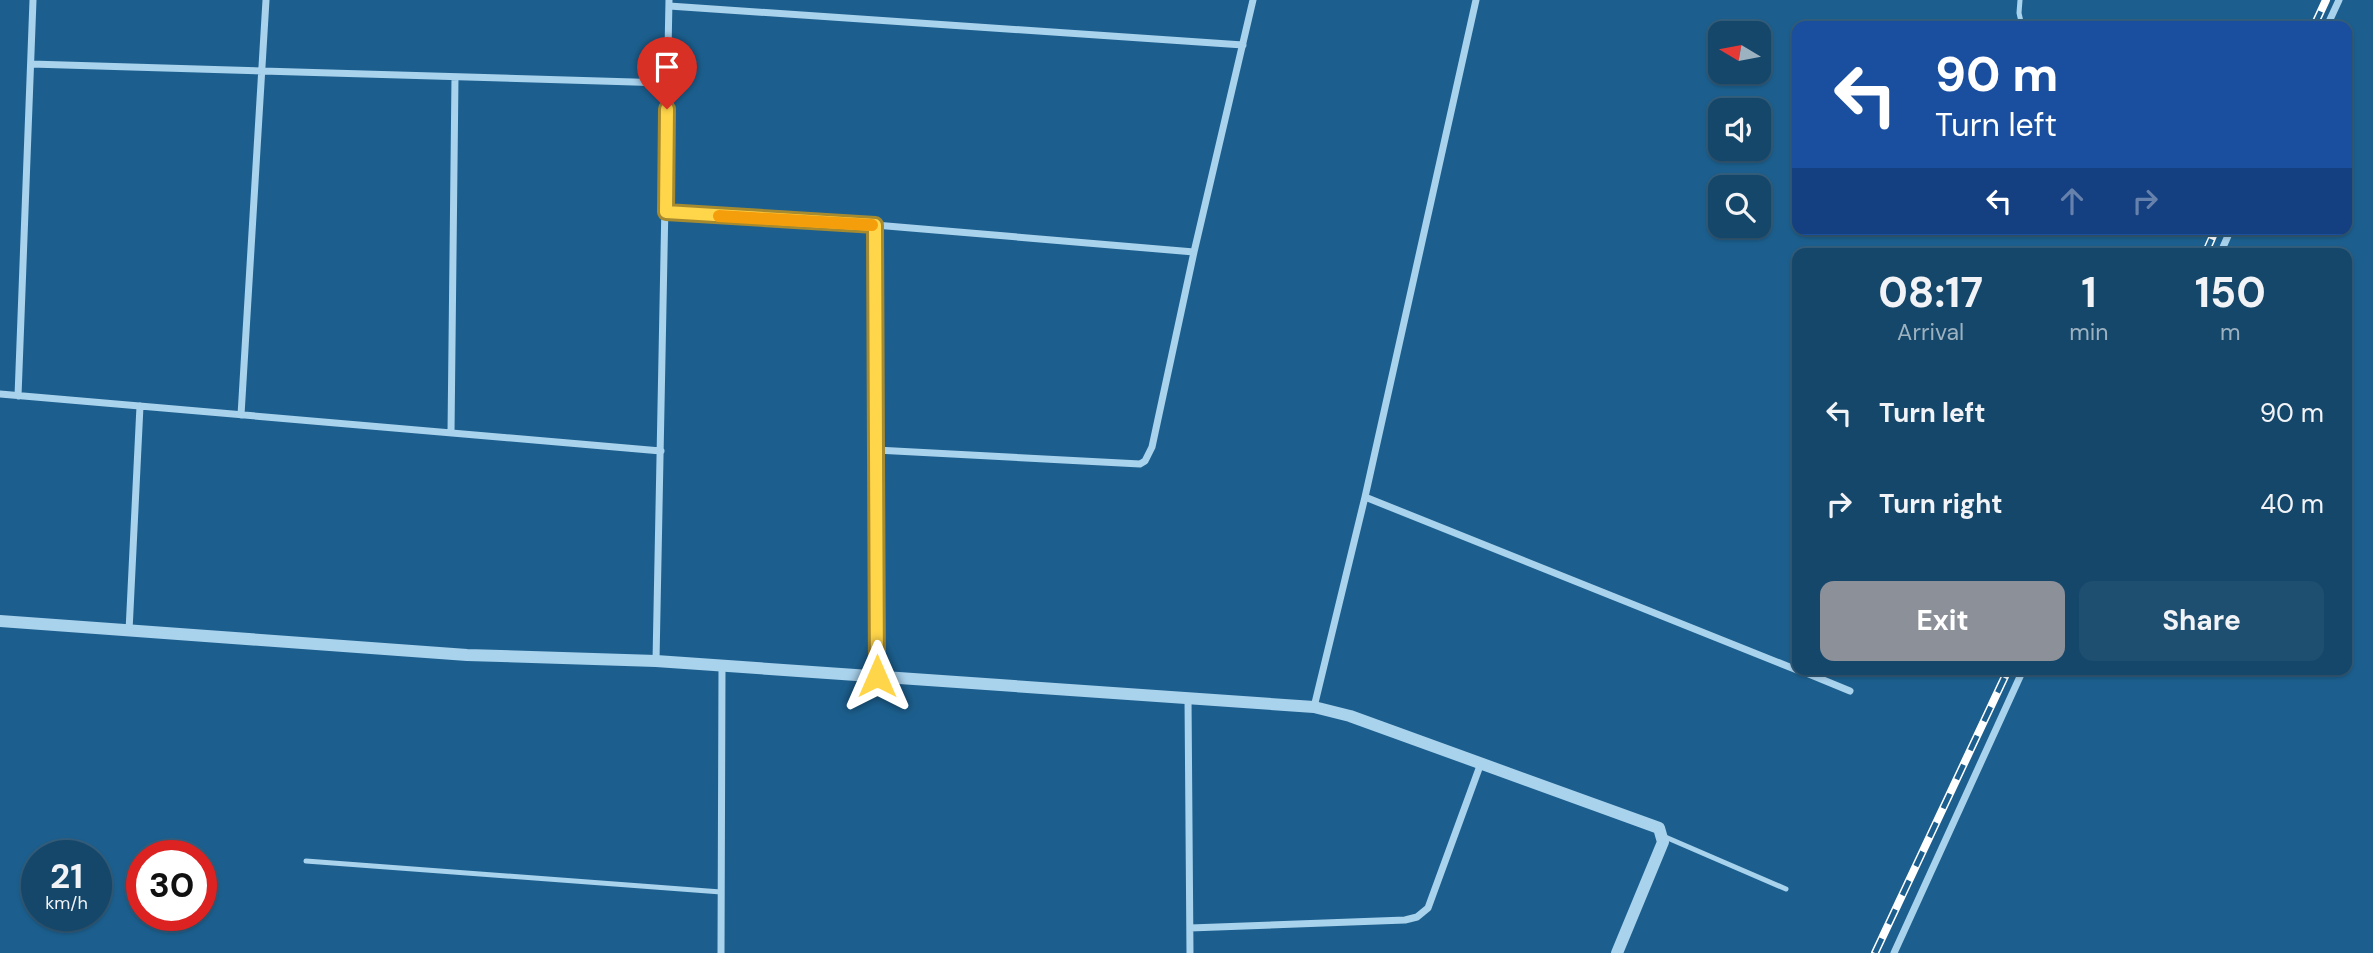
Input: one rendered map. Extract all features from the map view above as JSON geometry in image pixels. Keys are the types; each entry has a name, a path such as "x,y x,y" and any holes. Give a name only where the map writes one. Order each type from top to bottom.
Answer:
{"street":[{"path":"18,396 33,0"},
{"path":"242,415 266,0"},
{"path":"876,450 1140,464 1144,461 1152,447 1253,0"},
{"path":"1314,708 1365,497 1476,0"},
{"path":"2329,21 2339,0"},
{"path":"656,661 669,3 1243,45"},
{"path":"31,64 667,83"},
{"path":"451,433 455,77"},
{"path":"666,212 875,225 1194,252"},
{"path":"875,225 877,676"},
{"path":"0,394 661,451"},
{"path":"130,631 140,406"},
{"path":"1365,497 1792,668"},
{"path":"0,621 467,655 656,661 1314,708 1350,716 1659,828 1663,842 1617,953"},
{"path":"721,953 722,666"},
{"path":"1810,675 1850,691"},
{"path":"1894,953 2021,675"},
{"path":"1188,698 1190,953"},
{"path":"1189,928 1405,920 1417,917 1428,908 1482,763"}],"lane":[{"path":"2021,0 2021,21"},
{"path":"1662,835 1786,889"},
{"path":"306,861 721,892"}],"railway":[{"path":"2316,21 2326,0"},
{"path":"2208,248 2213,235"},
{"path":"1875,953 2006,675"}],"slow traffic":[{"path":"719,216 872,225"}],"route":[{"path":"667,109 666,212 875,225 877,676"}]}
